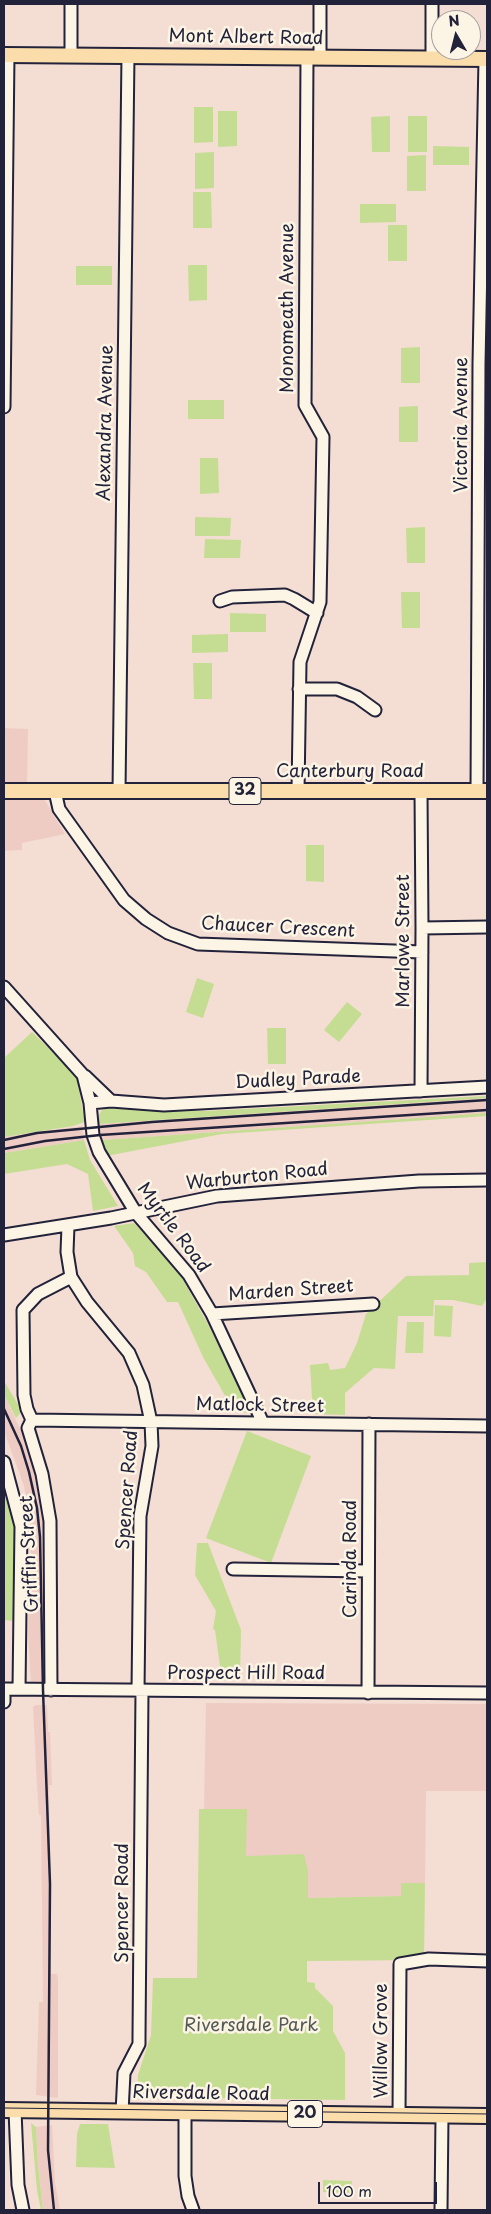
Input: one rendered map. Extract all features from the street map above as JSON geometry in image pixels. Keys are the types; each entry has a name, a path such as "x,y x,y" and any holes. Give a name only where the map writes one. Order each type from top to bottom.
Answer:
{"main road":[{"name":"Mont Albert Road","path":"6,55 431,58"},
{"name":"Canterbury Road","path":"4,791 482,791"},
{"name":"Riversdale Road","path":"9,2110 487,2116"}],"street":[{"path":"70,55 71,4"},
{"name":"Monomeath Avenue","path":"298,791 300,662 320,602 323,437 305,406 313,57 320,4"},
{"path":"4,407 6,55"},
{"name":"Alexandra Avenue","path":"119,791 128,56"},
{"name":"Victoria Avenue","path":"482,791 486,59"},
{"path":"220,601 232,597 285,595 316,613"},
{"path":"299,689 337,690 357,698 375,710"},
{"name":"Chaucer Crescent","path":"56,791 60,809 124,900 146,919 168,933 198,944 422,952"},
{"name":"Marlowe Street","path":"421,791 421,1091"},
{"path":"422,928 487,927"},
{"name":"Myrtle Road","path":"4,987 83,1075 90,1103 93,1135 99,1152 136,1213 189,1275 212,1314 263,1423"},
{"path":"83,1075 112,1101"},
{"name":"Dudley Parade","path":"90,1103 112,1101 164,1105 487,1087"},
{"name":"Warburton Road","path":"4,1235 68,1226 217,1196 419,1180 487,1180"},
{"name":"Spencer Road","path":"68,1226 67,1252 71,1277 86,1302 129,1353 143,1385 151,1422 152,1446 140,1516 139,2044 124,2073 122,2112"},
{"name":"Griffin Street","path":"51,1690 50,1521 42,1474 28,1428 32,1420 24,1395 23,1310 38,1294 71,1277"},
{"name":"Marden Street","path":"212,1314 373,1304"},
{"name":"Matlock Street","path":"32,1420 487,1426"},
{"name":"Carinda Road","path":"368,1693 369,1424"},
{"path":"4,1462 21,1526 19,1689"},
{"path":"233,1569 368,1571"},
{"name":"Prospect Hill Road","path":"4,1689 487,1693"},
{"path":"4,1696 4,1702"},
{"name":"Willow Grove","path":"399,2116 400,1964 429,1959 487,1961"},
{"path":"9,2110 23,2210"},
{"path":"185,2113 185,2176 188,2196 193,2210"},
{"path":"441,2210 442,2116"}],"shaded area":[{"path":"4,728 28,729 27,782 4,782"},
{"path":"4,799 44,799 65,834 22,843 22,850 4,851"},
{"path":"487,1098 487,1113 102,1140 99,1124"},
{"path":"82,1126 84,1140 4,1153 4,1137"},
{"path":"4,1395 30,1450 44,1509 46,1550 44,1553 46,1683 31,1682 28,1634 31,1547 29,1515 24,1486 4,1431"},
{"path":"206,1703 487,1704 487,1791 426,1791 425,1883 401,1883 401,1896 308,1898 308,1871 263,1856 246,1856 204,1809"},
{"path":"36,1705 47,1705 48,1732 50,1732 52,1785 49,1785 51,1974 57,1974 58,1979 58,2098 36,2095 39,2002 43,2002 41,1815 39,1815 33,1707"},
{"path":"52,2125 55,2183 60,2210 43,2210 36,2127"}],"green space":[{"path":"194,107 213,107 213,142 194,143"},
{"path":"218,111 237,111 237,146 218,147"},
{"path":"390,116 390,152 372,152 371,117"},
{"path":"408,116 427,116 427,152 408,152"},
{"path":"433,146 469,147 469,165 433,165"},
{"path":"214,152 214,188 195,189 195,153"},
{"path":"426,155 426,191 407,191 407,156"},
{"path":"193,192 211,192 212,228 193,228"},
{"path":"360,204 396,204 396,222 360,223"},
{"path":"388,225 407,225 407,261 388,261"},
{"path":"188,265 207,265 207,300 189,301"},
{"path":"76,266 112,266 112,285 76,285"},
{"path":"420,347 420,383 401,383 401,348"},
{"path":"188,400 224,400 224,419 188,419"},
{"path":"418,406 418,442 399,442 399,407"},
{"path":"200,458 218,458 219,493 200,494"},
{"path":"195,517 231,518 230,536 195,536"},
{"path":"425,527 425,563 407,563 406,528"},
{"path":"205,539 241,540 240,558 204,558"},
{"path":"401,592 420,592 420,628 402,628"},
{"path":"230,613 266,614 266,632 230,632"},
{"path":"228,634 228,652 192,653 192,635"},
{"path":"193,663 212,663 212,699 194,699"},
{"path":"306,845 324,845 324,882 306,881"},
{"path":"197,978 214,984 203,1018 186,1012"},
{"path":"347,1002 362,1014 339,1042 324,1030"},
{"path":"267,1028 286,1028 286,1064 268,1064"},
{"path":"32,1032 76,1075 85,1122 73,1126 4,1137 4,1058"},
{"path":"487,1096 487,1098 99,1124 99,1115 102,1110 115,1104 120,1108 206,1111"},
{"path":"487,1113 487,1116 222,1134 106,1156 101,1144 102,1140"},
{"path":"84,1140 90,1160 118,1206 93,1211 88,1174 67,1164 4,1174 4,1153"},
{"path":"134,1223 176,1267 211,1330 251,1413 238,1412 224,1394 203,1357 178,1302 167,1302 146,1272 135,1266 133,1253 114,1226"},
{"path":"487,1262 487,1298 482,1306 453,1300 434,1300 433,1316 398,1316 395,1369 374,1368 345,1393 345,1415 313,1414 310,1365 328,1363 330,1370 345,1368 357,1343 366,1314 406,1276 469,1275 469,1263"},
{"path":"435,1305 453,1306 451,1337 434,1336"},
{"path":"407,1322 424,1322 423,1353 405,1353"},
{"path":"4,1381 22,1411 16,1418 4,1395"},
{"path":"247,1431 311,1456 271,1563 206,1538"},
{"path":"4,1485 14,1523 16,1567 14,1621 4,1620"},
{"path":"197,1543 208,1543 241,1630 240,1680 222,1680 215,1630 213,1629 216,1611 195,1575"},
{"name":"Riversdale Park","path":"199,1809 247,1809 246,1856 304,1854 308,1871 308,1898 401,1896 401,1883 425,1883 424,1960 307,1961 307,1982 315,1983 315,1988 333,2006 333,2031 345,2053 345,2100 137,2097 138,2075 151,2035 153,1978 197,1978"},
{"path":"31,2123 36,2127 43,2210 41,2210 37,2190"},
{"path":"80,2124 108,2124 115,2168 76,2167 77,2134"},
{"path":"323,2180 352,2181 351,2193 323,2192"}],"tram line":[{"path":"4,2108 487,2114"}],"railway":[{"path":"4,1140 37,1133 152,1122 487,1100"},
{"path":"4,1149 45,1141 100,1135 487,1110"},
{"path":"4,1409 21,1446 29,1472 37,1508 40,1537 50,1884 48,2150 54,2210"}]}
